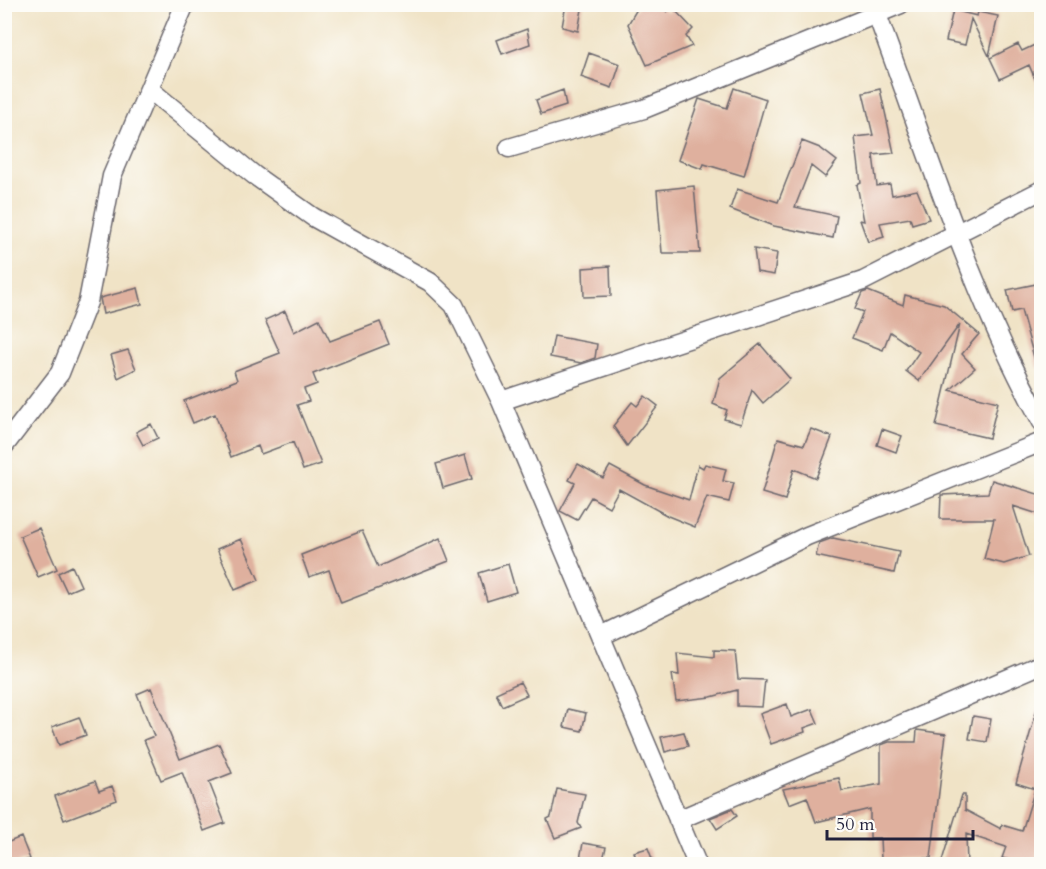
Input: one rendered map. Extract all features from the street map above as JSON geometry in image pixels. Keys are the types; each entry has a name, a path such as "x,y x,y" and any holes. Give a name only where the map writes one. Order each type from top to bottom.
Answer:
{"street":[{"path":"4,446 60,373 84,312 112,176 185,4"},
{"path":"509,148 644,109 876,10 901,4"},
{"path":"876,10 957,235 1007,355 1041,422"},
{"path":"149,89 254,175 313,217 429,282 454,305 501,401 697,864"},
{"path":"501,401 863,281 957,235 1041,190"},
{"path":"601,636 807,536 1041,442"},
{"path":"678,820 1041,664"}],"building":[{"path":"566,4 583,4 578,31 562,27"},
{"path":"640,4 660,4 667,12 672,7 693,29 686,36 692,46 647,65 628,24"},
{"path":"953,10 977,16 978,12 998,16 989,56 971,19 965,45 946,41"},
{"path":"527,29 530,44 502,54 497,40"},
{"path":"1041,42 1041,93 1029,65 1000,79 990,58 1018,44 1022,51"},
{"path":"589,53 620,64 612,88 581,77"},
{"path":"734,88 766,99 744,176 704,164 702,169 678,160 699,99 727,108"},
{"path":"880,89 894,153 873,155 877,186 890,184 892,195 917,190 929,219 912,224 910,218 880,223 884,237 868,242 860,220 864,221 857,185 861,183 855,137 873,135 863,93"},
{"path":"563,90 566,106 541,114 536,100"},
{"path":"802,141 820,148 837,161 825,177 811,166 795,207 837,216 833,238 774,226 730,209 737,189 778,202"},
{"path":"694,186 700,253 662,253 657,190"},
{"path":"754,249 777,253 774,275 757,272"},
{"path":"610,266 611,296 584,297 583,268"},
{"path":"1041,283 1041,367 1037,368 1021,310 1012,312 1007,290"},
{"path":"138,288 142,304 103,314 100,298"},
{"path":"868,291 903,305 905,295 944,305 979,334 962,354 975,368 950,390 998,402 989,438 936,426 960,324 919,381 906,371 919,352 890,332 883,350 852,338 863,312 855,309 862,293"},
{"path":"285,311 294,332 319,319 330,341 380,322 389,344 313,374 317,384 304,389 309,401 297,405 321,464 303,470 293,442 261,454 258,446 231,457 215,414 193,423 184,401 237,380 234,371 280,353 265,320"},
{"path":"554,336 597,344 595,358 581,363 550,357"},
{"path":"760,344 790,379 763,403 752,390 741,424 724,419 727,410 713,404 720,378"},
{"path":"128,350 136,369 118,378 111,355"},
{"path":"645,396 658,406 627,446 613,426 632,402 637,406"},
{"path":"151,424 158,438 143,445 136,432"},
{"path":"811,429 832,437 816,478 794,469 785,500 762,493 778,438 804,445"},
{"path":"882,429 902,436 896,452 877,445"},
{"path":"465,455 472,479 443,488 436,464"},
{"path":"578,464 603,478 610,466 645,485 689,500 698,465 703,468 705,464 726,469 723,481 734,483 729,502 707,497 695,527 668,516 619,489 609,507 591,497 577,520 560,511 575,483 569,480"},
{"path":"992,480 1041,495 1041,515 1013,506 1029,556 1004,564 984,559 994,519 940,519 941,495 988,493"},
{"path":"39,528 57,569 38,577 20,536"},
{"path":"362,531 378,567 440,538 449,561 341,603 329,570 309,577 301,555"},
{"path":"833,538 899,552 894,573 816,556 819,543"},
{"path":"241,539 259,580 235,590 217,549"},
{"path":"508,564 516,592 487,601 479,573"},
{"path":"72,566 81,586 67,592 58,573"},
{"path":"714,650 735,651 738,679 765,680 762,707 737,706 737,690 711,697 676,701 672,674 679,675 677,653 714,657"},
{"path":"520,682 527,695 502,706 496,693"},
{"path":"151,688 180,759 219,744 232,773 209,782 225,823 204,831 182,772 161,780 144,740 154,736 137,694"},
{"path":"787,704 791,717 812,709 818,723 804,728 805,732 771,744 760,714"},
{"path":"568,709 586,713 582,731 564,727"},
{"path":"1037,709 1041,709 1041,842 1035,864 1024,864 1002,858 1006,847 966,834 967,864 941,864 962,795 965,795 965,810 1001,829 1002,825 1022,831 1035,789 1016,783"},
{"path":"973,716 991,719 987,742 969,739"},
{"path":"79,717 86,735 59,745 52,727"},
{"path":"917,730 946,734 931,858 881,859 880,838 870,838 870,809 816,822 807,797 789,804 783,789 839,778 842,791 881,784 881,745 889,742 916,742"},
{"path":"684,732 688,746 665,752 661,737"},
{"path":"95,781 99,791 112,786 117,800 64,820 55,796"},
{"path":"557,789 585,794 578,823 581,828 555,838 547,819 551,817"},
{"path":"732,809 737,816 717,829 710,818"},
{"path":"21,837 30,859 15,864 4,864 4,844"},
{"path":"583,843 606,847 602,864 579,864"},
{"path":"648,848 654,864 638,864 634,852"}]}
